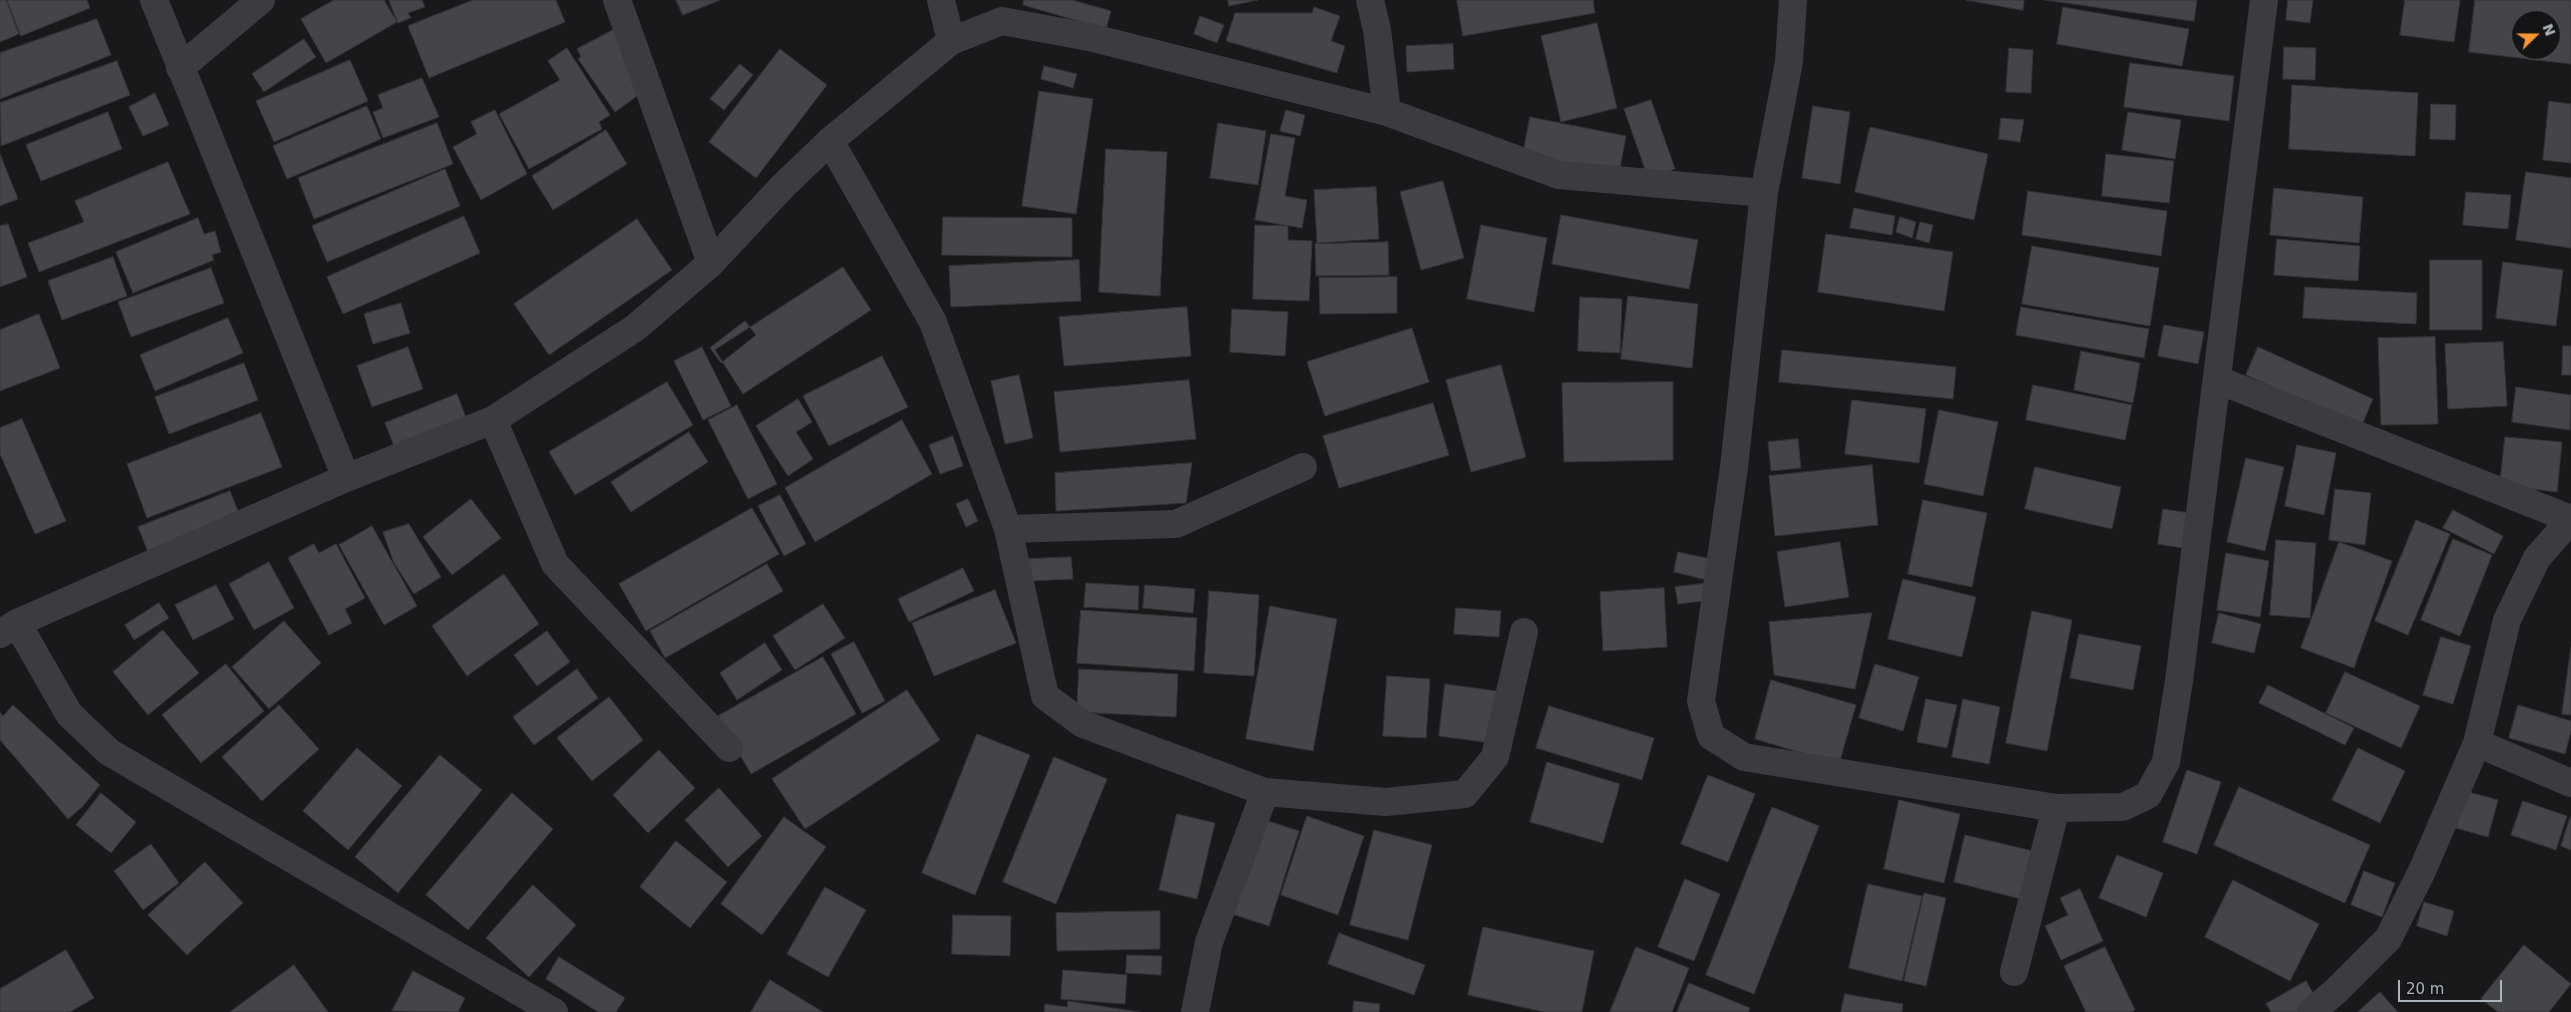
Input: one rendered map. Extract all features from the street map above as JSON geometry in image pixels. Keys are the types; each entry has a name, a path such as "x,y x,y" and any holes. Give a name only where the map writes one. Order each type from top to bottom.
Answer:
{"street":[{"path":"154,0 346,478"},
{"path":"180,68 261,0"},
{"path":"618,0 711,263"},
{"path":"941,0 951,41"},
{"path":"1370,0 1378,30 1387,112"},
{"path":"1793,0 1789,62 1764,193 1734,467 1701,700 1711,736 1744,757 2056,808 2123,807 2148,795 2166,762 2179,681 2218,380 2264,0"},
{"path":"554,1012 109,752 68,714 9,629 346,478 493,420 636,328 711,263 783,186 830,141 951,41 1002,21 1090,37 1387,112 1559,175 1764,193"},
{"path":"830,141 933,322 1008,529 1045,696 1083,724 1265,792 1386,802 1465,794 1495,757 1524,632"},
{"path":"2218,380 2571,519 2537,558 2507,620 2477,742 2422,871 2388,939 2336,991 2311,1012"},
{"path":"493,420 555,564 729,748"},
{"path":"1008,529 1176,524 1303,468"},
{"path":"2477,742 2571,783"},
{"path":"1194,1012 1210,942 1265,792"},
{"path":"2014,972 2056,808"}],"building":[{"path":"0,0 6,0 19,34 0,42"},
{"path":"7,0 87,0 90,8 21,36"},
{"path":"334,0 384,0 397,22 326,63 301,19"},
{"path":"389,0 422,0 425,7 408,13 411,18 398,23"},
{"path":"473,0 556,0 565,22 429,78 408,26"},
{"path":"676,0 720,0 683,15"},
{"path":"1024,0 1072,0 1111,11 1106,29 1023,5"},
{"path":"1228,0 1258,0 1229,6"},
{"path":"1457,0 1593,0 1595,13 1463,36"},
{"path":"1966,0 2024,0 2023,10"},
{"path":"2045,0 2197,0 2194,21"},
{"path":"2288,0 2313,0 2310,23 2286,20"},
{"path":"2405,0 2460,0 2454,42 2400,35"},
{"path":"2475,0 2571,0 2571,64 2537,60 2561,60 2561,10 2511,10 2511,57 2469,52"},
{"path":"1314,7 1340,16 1331,41 1345,46 1337,73 1226,41 1235,13 1312,13"},
{"path":"2063,7 2189,29 2182,66 2057,44"},
{"path":"1200,16 1224,25 1217,43 1194,34"},
{"path":"97,19 111,55 0,99 0,53"},
{"path":"1597,23 1617,108 1561,122 1541,36"},
{"path":"617,28 644,91 615,112 578,59 581,57 577,49"},
{"path":"304,39 316,57 264,92 252,74"},
{"path":"1453,44 1454,69 1407,72 1406,46"},
{"path":"2284,47 2316,48 2315,80 2283,79"},
{"path":"567,48 610,115 599,122 602,129 529,169 499,114 560,80 548,61"},
{"path":"2009,48 2033,50 2031,93 2006,92"},
{"path":"780,49 827,85 756,178 709,142"},
{"path":"350,60 368,101 274,142 256,101"},
{"path":"117,61 130,95 1,146 0,103"},
{"path":"2130,63 2234,76 2229,121 2124,107"},
{"path":"740,64 753,75 724,110 710,99"},
{"path":"1044,66 1077,74 1073,88 1041,79"},
{"path":"422,78 439,117 383,138 373,112 383,108 378,95"},
{"path":"2292,85 2418,93 2415,156 2289,149"},
{"path":"1039,91 1093,99 1076,214 1022,206"},
{"path":"155,93 169,125 143,136 129,107"},
{"path":"1651,100 1675,169 1648,178 1624,109"},
{"path":"2549,101 2571,104 2571,163 2543,160"},
{"path":"2431,104 2456,105 2455,140 2430,139"},
{"path":"367,106 381,139 287,179 273,146"},
{"path":"1813,106 1850,112 1840,184 1802,178"},
{"path":"495,110 527,174 481,200 453,147 477,134 471,122"},
{"path":"1286,110 1305,115 1300,136 1280,131"},
{"path":"108,112 122,149 41,181 26,145"},
{"path":"2128,112 2181,120 2175,159 2122,150"},
{"path":"1530,117 1626,136 1618,179 1522,160"},
{"path":"2001,118 2024,120 2020,142 1999,139"},
{"path":"437,123 453,164 314,219 298,178"},
{"path":"1218,123 1266,131 1258,185 1210,178"},
{"path":"1870,127 1988,154 1974,220 1855,192"},
{"path":"606,130 627,164 553,210 532,176"},
{"path":"1271,134 1295,138 1285,196 1307,200 1302,228 1255,220"},
{"path":"1106,149 1167,152 1160,296 1099,292"},
{"path":"0,154 18,199 0,206"},
{"path":"2106,154 2174,161 2169,203 2102,196"},
{"path":"168,162 190,214 39,272 28,243 84,222 75,201"},
{"path":"445,169 460,206 327,262 312,226"},
{"path":"2526,172 2571,178 2571,248 2516,240"},
{"path":"1443,181 1464,258 1421,270 1400,192"},
{"path":"1376,187 1379,239 1317,243 1314,190"},
{"path":"2274,188 2363,197 2359,243 2270,235"},
{"path":"2028,191 2167,211 2161,256 2022,235"},
{"path":"2466,192 2511,195 2508,229 2463,225"},
{"path":"1854,208 1895,216 1892,235 1850,228"},
{"path":"1561,215 1698,240 1689,289 1552,264"},
{"path":"464,216 480,253 343,314 327,277"},
{"path":"943,217 1072,218 1072,257 942,255"},
{"path":"1900,217 1916,222 1912,238 1896,232"},
{"path":"198,218 204,234 215,231 221,252 212,255 214,260 133,293 116,252"},
{"path":"637,219 672,270 549,355 514,304"},
{"path":"1920,222 1933,225 1929,243 1916,239"},
{"path":"8,224 27,277 0,287 0,226"},
{"path":"1255,225 1288,226 1288,240 1312,241 1309,301 1253,299"},
{"path":"1481,225 1547,238 1534,312 1467,299"},
{"path":"1826,234 1953,252 1944,311 1818,292"},
{"path":"2277,239 2360,246 2358,281 2274,275"},
{"path":"1388,242 1389,275 1316,276 1315,244"},
{"path":"2032,246 2159,268 2150,326 2022,304"},
{"path":"113,257 127,296 62,320 48,281"},
{"path":"1079,260 1081,301 951,307 949,266"},
{"path":"2430,260 2482,260 2482,330 2430,330"},
{"path":"2503,262 2563,270 2556,326 2496,318"},
{"path":"843,267 871,310 743,394 715,350"},
{"path":"211,268 224,303 131,337 118,302"},
{"path":"1397,277 1397,313 1320,314 1319,278"},
{"path":"2305,287 2417,293 2416,324 2303,318"},
{"path":"1628,296 1698,304 1692,368 1621,359"},
{"path":"1580,297 1622,299 1620,353 1578,351"},
{"path":"401,303 410,333 373,344 364,314"},
{"path":"1187,307 1191,356 1064,366 1059,317"},
{"path":"2021,307 2149,329 2144,358 2016,335"},
{"path":"1232,309 1288,312 1285,356 1230,352"},
{"path":"39,314 60,368 0,391 0,330"},
{"path":"228,318 243,353 155,391 140,355"},
{"path":"745,321 756,335 721,363 710,348"},
{"path":"2164,325 2204,332 2198,364 2158,356"},
{"path":"1412,328 1429,382 1325,416 1307,362"},
{"path":"2435,337 2438,424 2381,425 2378,338"},
{"path":"2503,342 2507,406 2448,409 2445,344"},
{"path":"2563,346 2571,346 2571,375 2562,375"},
{"path":"408,347 423,389 372,407 357,366"},
{"path":"702,347 731,406 703,420 674,361"},
{"path":"2258,347 2373,399 2361,427 2246,375"},
{"path":"1782,350 1956,367 1953,399 1779,382"},
{"path":"2081,351 2140,363 2133,403 2074,390"},
{"path":"882,356 908,407 829,446 803,396"},
{"path":"244,363 258,400 169,434 155,397"},
{"path":"1501,365 1526,457 1471,472 1446,380"},
{"path":"1019,375 1033,438 1005,444 991,381"},
{"path":"1189,380 1196,439 1060,452 1054,392"},
{"path":"667,382 693,425 575,495 549,452"},
{"path":"1673,382 1673,460 1564,462 1562,383"},
{"path":"2033,385 2132,405 2125,440 2026,420"},
{"path":"2516,387 2571,395 2570,430 2512,422"},
{"path":"457,394 468,423 396,451 385,423"},
{"path":"798,399 812,422 796,432 813,459 788,476 756,426"},
{"path":"1852,400 1926,409 1919,463 1845,454"},
{"path":"1433,403 1449,455 1339,488 1323,436"},
{"path":"737,405 777,484 748,499 708,420"},
{"path":"1939,410 1998,422 1983,496 1924,484"},
{"path":"261,413 282,467 147,518 127,464"},
{"path":"22,419 66,521 35,534 0,454 0,428"},
{"path":"902,420 932,474 815,542 785,488"},
{"path":"689,432 708,462 631,512 611,482"},
{"path":"953,436 963,466 940,474 929,445"},
{"path":"2505,437 2562,442 2557,492 2500,485"},
{"path":"1798,439 1801,468 1771,471 1768,442"},
{"path":"2297,445 2336,453 2324,515 2285,506"},
{"path":"2246,458 2284,467 2265,551 2227,542"},
{"path":"1192,463 1186,503 1056,511 1055,473"},
{"path":"1872,465 1878,525 1775,536 1769,476"},
{"path":"2035,467 2121,487 2112,529 2025,509"},
{"path":"2335,489 2371,493 2365,545 2329,540"},
{"path":"230,491 240,516 148,552 138,527"},
{"path":"780,495 806,544 784,556 758,506"},
{"path":"471,499 501,538 452,575 423,537"},
{"path":"968,499 978,521 966,527 956,504"},
{"path":"1923,500 1987,513 1972,587 1908,574"},
{"path":"752,508 779,554 646,631 619,584"},
{"path":"2163,509 2189,513 2183,548 2158,544"},
{"path":"2453,510 2503,536 2494,554 2443,528"},
{"path":"2416,520 2450,534 2408,635 2375,621"},
{"path":"409,524 441,577 414,594 394,563 383,532"},
{"path":"372,526 417,606 384,625 339,545"},
{"path":"2453,539 2492,555 2460,636 2421,620"},
{"path":"2276,540 2316,543 2310,618 2270,615"},
{"path":"1840,542 1849,597 1785,607 1777,552"},
{"path":"2339,542 2392,561 2354,668 2301,648"},
{"path":"314,544 319,553 336,544 365,598 345,609 352,623 329,635 288,558"},
{"path":"1678,552 1711,559 1707,580 1674,572"},
{"path":"2226,553 2269,561 2260,617 2217,610"},
{"path":"1071,557 1073,579 1029,581 1028,559"},
{"path":"269,562 294,608 254,630 229,584"},
{"path":"767,564 783,591 665,658 650,631"},
{"path":"963,568 974,591 909,622 898,599"},
{"path":"504,574 539,624 467,676 432,626"},
{"path":"1903,579 1976,597 1962,657 1888,639"},
{"path":"1086,583 1139,586 1138,610 1084,607"},
{"path":"1709,583 1711,600 1678,604 1675,587"},
{"path":"216,585 234,619 193,640 175,605"},
{"path":"1145,585 1195,589 1193,613 1143,608"},
{"path":"1664,588 1667,647 1603,651 1600,592"},
{"path":"995,590 1016,643 934,676 912,623"},
{"path":"1209,591 1259,595 1254,676 1204,673"},
{"path":"159,603 169,618 134,640 125,625"},
{"path":"823,604 845,638 795,670 773,636"},
{"path":"1270,606 1337,619 1313,751 1246,739"},
{"path":"1456,608 1501,611 1499,637 1454,634"},
{"path":"1081,610 1197,618 1194,671 1077,663"},
{"path":"2032,611 2072,620 2047,751 2006,743"},
{"path":"1872,613 1855,689 1774,675 1769,622"},
{"path":"2219,613 2261,624 2254,653 2212,643"},
{"path":"284,621 321,663 269,709 232,667"},
{"path":"163,630 199,673 148,715 113,672"},
{"path":"547,631 570,662 537,686 514,655"},
{"path":"2079,634 2141,646 2133,690 2070,678"},
{"path":"2441,637 2471,646 2453,704 2423,695"},
{"path":"854,642 885,701 862,713 831,654"},
{"path":"765,643 782,670 737,700 720,673"},
{"path":"2571,647 2571,715 2562,714"},
{"path":"823,657 856,714 751,774 718,716"},
{"path":"226,664 264,711 201,763 162,715"},
{"path":"1875,664 1919,677 1903,731 1859,718"},
{"path":"577,669 598,698 534,745 513,717"},
{"path":"1079,669 1178,674 1176,717 1077,712"},
{"path":"2345,672 2420,706 2401,748 2326,713"},
{"path":"1387,676 1430,679 1426,738 1383,736"},
{"path":"1771,680 1856,705 1839,764 1755,739"},
{"path":"1445,684 1497,691 1491,743 1439,736"},
{"path":"2268,685 2354,728 2345,745 2259,703"},
{"path":"907,690 940,740 805,829 772,779"},
{"path":"609,697 643,740 592,781 557,738"},
{"path":"1926,699 1957,705 1947,748 1917,742"},
{"path":"1963,699 2000,707 1989,764 1952,757"},
{"path":"13,705 100,785 82,807 68,819 0,740 0,712 3,716"},
{"path":"279,705 319,749 262,801 222,757"},
{"path":"2518,705 2571,721 2571,731 2565,754 2509,738"},
{"path":"1549,706 1654,738 1642,780 1536,748"},
{"path":"977,734 1030,755 975,895 922,873"},
{"path":"357,748 402,786 348,850 303,811"},
{"path":"2358,748 2405,771 2380,823 2332,800"},
{"path":"659,750 695,788 648,833 613,795"},
{"path":"440,755 482,790 398,893 355,857"},
{"path":"1054,757 1107,779 1056,904 1003,882"},
{"path":"1547,762 1620,784 1603,843 1530,822"},
{"path":"2187,770 2221,782 2197,854 2163,842"},
{"path":"1708,775 1755,794 1728,862 1681,844"},
{"path":"2239,787 2370,845 2345,903 2214,845"},
{"path":"719,788 762,836 728,867 685,820"},
{"path":"2465,791 2498,800 2488,837 2456,828"},
{"path":"101,793 136,822 111,853 76,825"},
{"path":"512,793 553,829 468,930 426,895"},
{"path":"1899,800 1960,814 1944,883 1884,869"},
{"path":"2523,801 2567,816 2556,850 2511,835"},
{"path":"1772,807 1819,826 1754,994 1706,975"},
{"path":"1177,814 1215,823 1197,899 1159,890"},
{"path":"1307,816 1364,836 1338,915 1281,895"},
{"path":"784,817 826,847 762,935 721,904"},
{"path":"1262,819 1299,831 1269,926 1232,914"},
{"path":"2571,819 2571,850 2561,846"},
{"path":"1374,830 1432,845 1408,940 1350,925"},
{"path":"1965,835 2033,851 2021,899 1954,882"},
{"path":"676,841 727,882 690,928 640,887"},
{"path":"151,844 179,883 143,910 114,871"},
{"path":"2117,855 2163,873 2146,917 2099,898"},
{"path":"205,862 243,903 187,955 148,915"},
{"path":"2364,871 2395,883 2382,917 2351,905"},
{"path":"1685,879 1720,894 1694,961 1658,947"},
{"path":"2233,880 2319,924 2290,981 2205,937"},
{"path":"1868,884 1922,896 1902,981 1849,968"},
{"path":"533,885 576,925 529,977 486,938"},
{"path":"825,887 866,910 828,977 787,954"},
{"path":"2080,889 2103,941 2061,960 2045,926 2068,915 2060,898"},
{"path":"1924,893 1946,898 1926,986 1904,981"},
{"path":"2424,902 2454,911 2447,936 2417,926"},
{"path":"1160,911 1160,949 1057,951 1056,913"},
{"path":"953,915 1011,916 1010,956 952,954"},
{"path":"1483,927 1594,951 1582,1012 1544,1012 1468,995"},
{"path":"1339,933 1425,965 1414,995 1328,964"},
{"path":"2524,945 2571,984 2549,1012 2498,1012 2481,999"},
{"path":"1636,947 1689,968 1672,1012 1610,1012"},
{"path":"2105,947 2135,1010 2131,1012 2086,1012 2064,966"},
{"path":"66,950 94,998 70,1012 0,1012 0,989"},
{"path":"1127,955 1162,956 1161,975 1126,973"},
{"path":"559,957 625,998 616,1012 598,1012 546,979"},
{"path":"294,965 328,1012 230,1012"},
{"path":"1063,970 1127,975 1125,1004 1061,999"},
{"path":"413,971 465,998 458,1012 392,1011"},
{"path":"770,980 823,1012 751,1012"},
{"path":"2306,981 2317,1000 2298,1012 2271,1012 2266,1004"},
{"path":"1689,983 1750,1008 1748,1012 1677,1012"},
{"path":"2380,992 2398,1012 2358,1012"},
{"path":"1845,994 1903,1004 1902,1012 1841,1012"},
{"path":"1068,1001 1139,1012 1044,1012 1045,1004 1067,1007"},
{"path":"1354,1001 1380,1004 1379,1012 1353,1012"}]}
